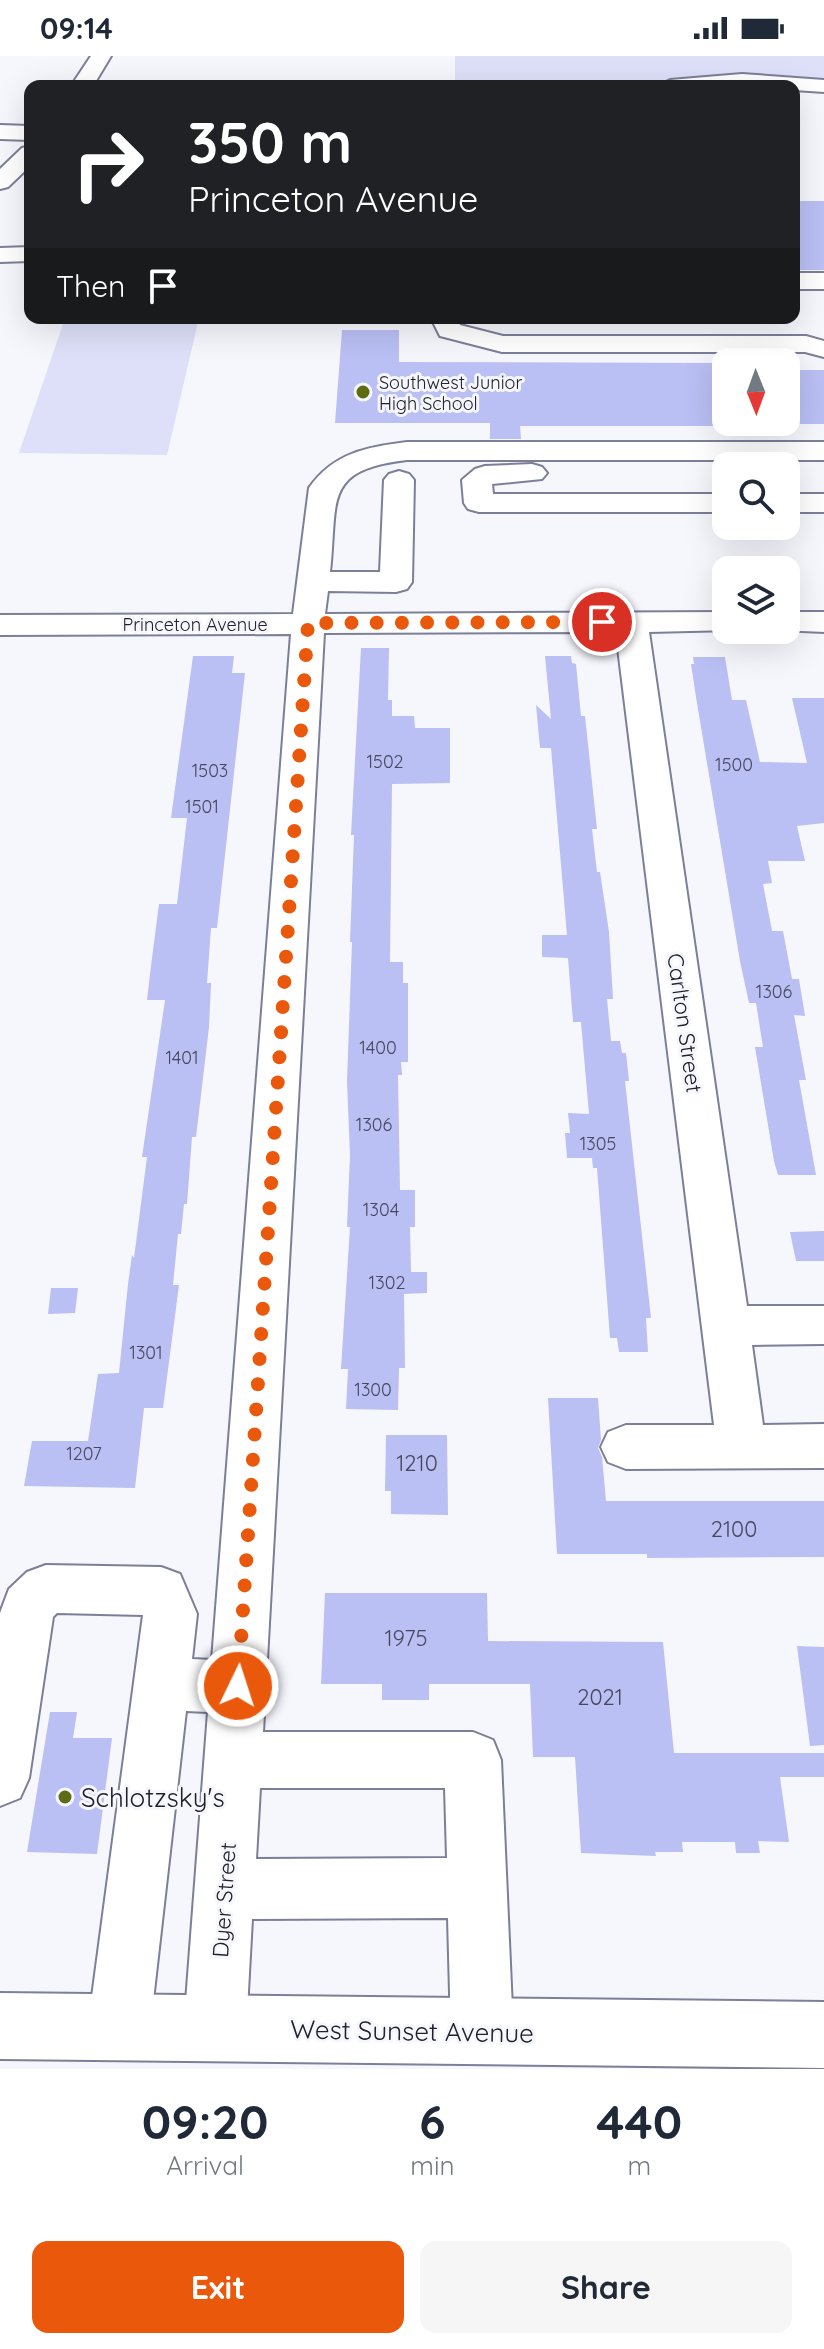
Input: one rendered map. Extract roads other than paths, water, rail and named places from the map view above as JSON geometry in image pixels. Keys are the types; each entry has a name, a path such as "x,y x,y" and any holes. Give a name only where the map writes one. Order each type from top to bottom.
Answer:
{"highway":[{"name":"West Sunset Avenue","path":"0,2026 824,2035"}],"street":[{"path":"86,80 101,56"},
{"path":"800,84 824,86"},
{"path":"0,132 24,133"},
{"path":"5,192 24,162"},
{"path":"0,255 24,254"},
{"path":"800,281 824,281"},
{"path":"446,324 449,330 502,344 806,344 824,349"},
{"path":"537,324 602,324"},
{"path":"800,324 824,324"},
{"path":"398,466 824,451"},
{"name":"Dyer Street","path":"215,2028 311,602 324,488 332,474 347,463 398,466"},
{"path":"398,466 438,480 477,480 485,475 503,473 712,474"},
{"path":"311,602 396,582 398,466"},
{"path":"800,474 824,474"},
{"path":"477,480 479,503 712,503"},
{"path":"800,503 824,503"},
{"name":"Princeton Avenue","path":"0,625 311,602 631,622 712,622"},
{"name":"Carlton Street","path":"631,622 741,1446"},
{"path":"800,622 824,622"},
{"path":"726,1326 822,1336"},
{"path":"626,1447 824,1446"},
{"path":"0,1778 28,1606 46,1589 161,1591 170,1614 119,2027"},
{"path":"161,1685 238,1686"},
{"path":"233,1760 473,1760 482,2031"},
{"path":"224,1889 477,1888"}],"place":[{"name":"Southwest Junior High School","path":"363,392"},
{"name":"Schlotzsky's","path":"65,1797"}]}
